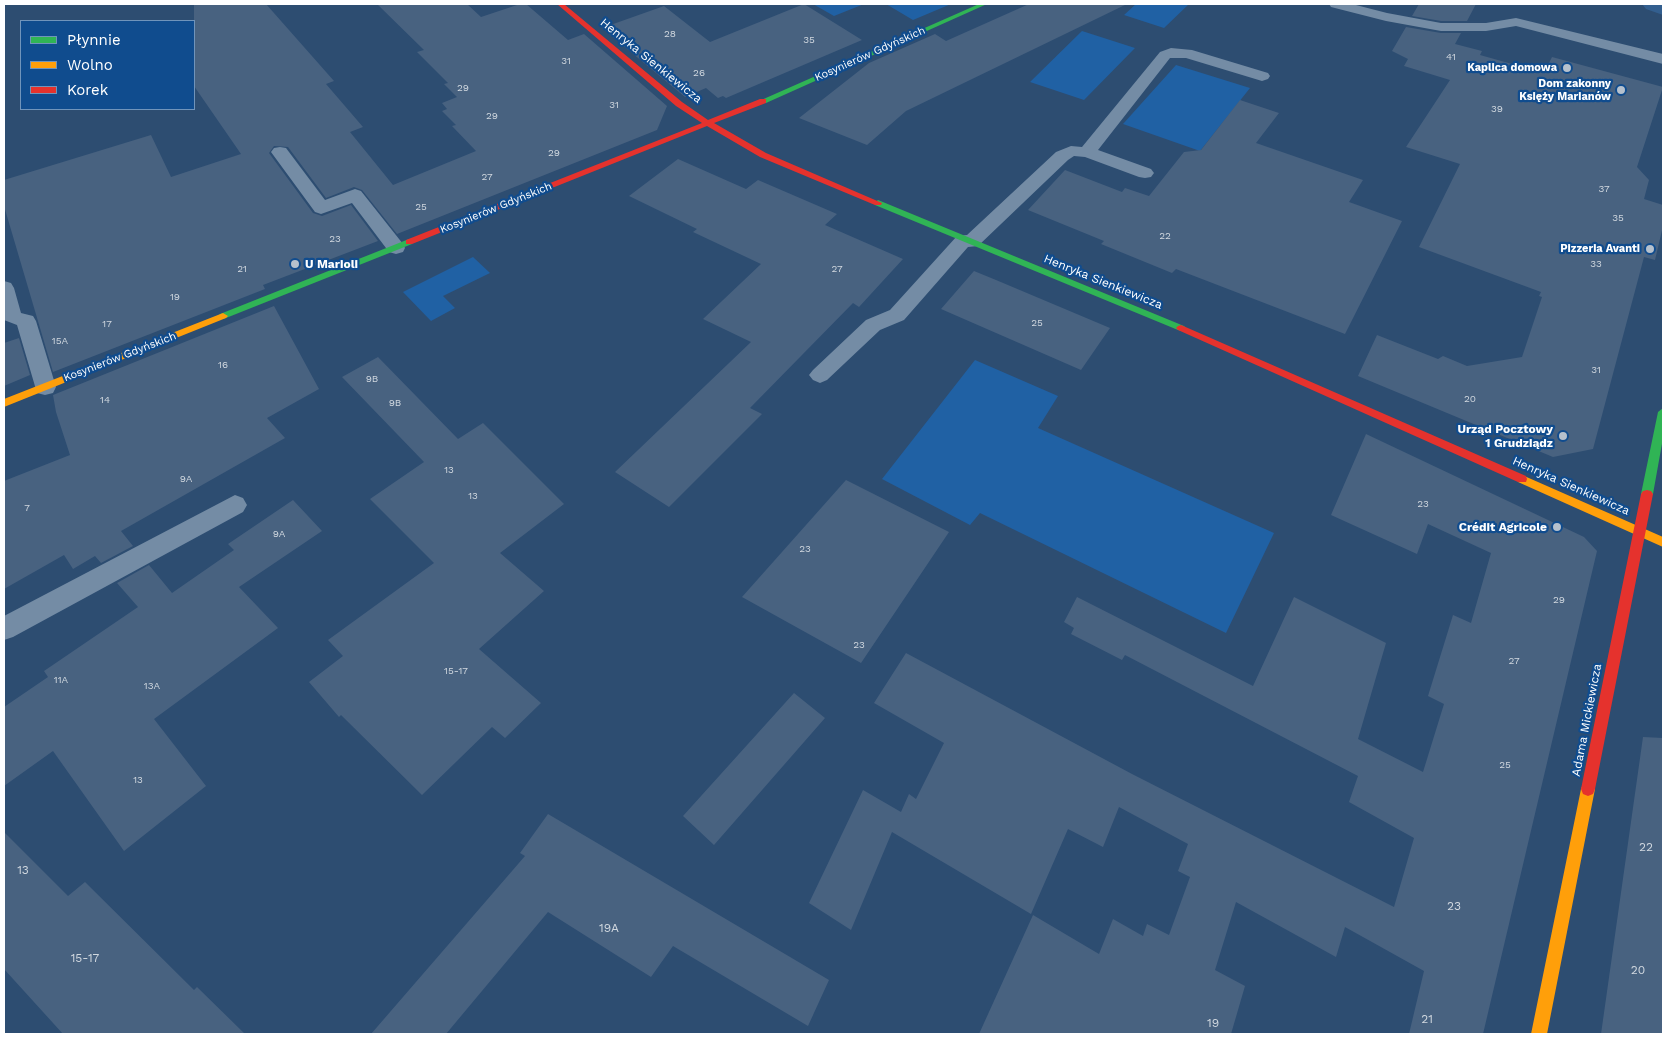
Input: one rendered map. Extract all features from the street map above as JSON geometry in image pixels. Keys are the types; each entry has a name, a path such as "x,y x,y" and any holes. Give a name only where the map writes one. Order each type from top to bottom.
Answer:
{"street":[{"name":"Henryka Sienkiewicza","path":"560,4 680,104 706,122 763,154 1235,351 1663,542"},
{"name":"Kosynierów Gdyńskich","path":"4,403 747,107 984,4"},
{"name":"Adama Mickiewicza","path":"1539,1034 1663,412"}],"lane":[{"path":"1336,4 1386,18 1441,27 1486,27 1516,22 1663,59"},
{"path":"1505,10 1516,22"},
{"path":"1087,152 1166,56 1171,53 1187,53 1262,76"},
{"path":"820,375 873,325 897,315 968,241 1062,156 1071,151 1087,152 1145,173"},
{"path":"280,152 320,208 355,194 396,248"},
{"path":"4,288 12,317 26,321 45,387"},
{"path":"4,629 235,505"}],"shaded area":[{"path":"813,4 864,4 834,16"},
{"path":"886,4 951,4 913,20"},
{"path":"1136,4 1189,4 1164,28 1124,15"},
{"path":"1082,31 1135,48 1084,100 1030,82"},
{"path":"1176,65 1250,88 1200,151 1123,124"},
{"path":"473,257 490,273 443,296 455,308 431,321 403,292"},
{"path":"975,360 1058,396 1038,428 1274,533 1226,633 980,513 970,525 882,479"}],"building":[{"path":"194,4 266,4 334,81 326,84 363,127 350,132 393,185 476,151 452,126 456,125 442,111 447,109 442,103 457,97 444,84 448,83 417,52 424,50 377,4 467,4 481,17 520,4 526,4 568,40 584,34 667,106 657,130 397,234 362,190 354,187 326,198 288,147 274,146 269,153 313,213 322,216 351,205 378,241 263,285 265,289 53,372 4,206 4,180 151,135 171,177 241,154 195,87"},
{"path":"804,4 862,40 726,98 723,96 718,98 706,88 685,97 602,28 664,6 710,42"},
{"path":"1029,4 1127,4 906,111 867,145 799,118 869,63 935,34 946,41"},
{"path":"1419,4 1476,4 1467,21 1441,21 1412,16"},
{"path":"1406,27 1441,33 1461,33 1455,44 1482,51 1480,55 1544,73 1552,57 1663,87 1637,167 1649,180 1644,199 1663,205 1663,226 1655,260 1644,257 1593,449 1553,457 1358,376 1377,335 1438,359 1443,356 1467,366 1522,357 1542,297 1539,296 1541,292 1419,247 1460,164 1406,147 1450,80 1404,66 1408,59 1392,51"},
{"path":"1240,100 1279,113 1256,143 1363,180 1349,202 1402,221 1345,334 1176,269 1172,273 1101,244 1104,241 1028,210 1065,170 1122,192 1125,188 1149,196 1184,152 1201,150"},
{"path":"678,159 746,189 758,180 837,214 825,225 903,259 859,307 853,303 750,408 762,414 669,507 615,472 751,342 703,319 761,264 693,232 697,229 629,196"},
{"path":"974,271 1110,328 1081,370 941,309"},
{"path":"274,306 319,389 267,418 285,438 121,531 133,546 101,563 95,556 73,569 64,555 4,589 4,481 70,455 56,412 53,395"},
{"path":"19,338 30,375 4,386 4,343"},
{"path":"378,357 458,439 483,423 564,504 500,553 544,591 479,649 541,703 505,738 492,727 422,795 341,715 339,717 309,682 343,656 328,640 434,563 370,499 424,462 342,377"},
{"path":"1366,434 1584,537 1597,551 1483,1034 1409,1034 1424,971 1345,927 1336,957 1236,902 1215,970 1245,986 1231,1034 979,1034 1033,915 1099,954 1113,919 1143,936 1147,924 1169,935 1190,877 1178,871 1188,844 1119,807 1103,847 1068,829 1031,914 892,832 851,930 809,903 863,790 901,812 909,794 916,799 944,743 874,703 906,653 1132,774 1394,907 1414,838 1349,802 1358,776 1125,655 1122,660 1071,634 1074,628 1064,622 1077,597 1253,686 1294,597 1386,643 1358,739 1423,772 1444,704 1428,696 1453,615 1471,623 1491,553 1428,524 1417,554 1331,515"},
{"path":"846,480 949,532 861,663 742,597"},
{"path":"293,500 322,531 239,587 278,628 154,719 206,786 124,851 53,751 4,786 4,707 48,677 44,671 138,607 117,583 149,565 172,593 234,550 228,544"},
{"path":"794,693 825,718 714,845 683,816"},
{"path":"1643,737 1663,738 1663,1034 1601,1034"},
{"path":"548,814 829,980 808,1026 673,946 651,977 548,912 446,1034 371,1034 525,856 520,853"},
{"path":"4,832 68,896 85,882 194,990 197,987 245,1034 63,1034 4,969"}],"waterway":[{"path":"1655,4 1663,7"}],"traffic: fast":[{"path":"763,101 984,4"},
{"path":"878,203 1181,328"},
{"path":"223,316 409,242"},
{"path":"1647,494 1663,412"}],"traffic: slow":[{"path":"4,403 223,316"},
{"path":"1522,479 1663,542"},
{"path":"1539,1034 1588,789"}],"traffic: jam":[{"path":"560,4 679,104 706,122 763,155 878,203"},
{"path":"409,242 763,101"},
{"path":"1181,328 1522,479"},
{"path":"1588,789 1647,494"}],"place":[{"name":"Kaplica domowa","path":"1567,68"},
{"name":"Dom zakonny Księży Marianów","path":"1621,90"},
{"name":"Pizzeria Avanti","path":"1650,249"},
{"name":"U Marioli","path":"295,264"},
{"name":"Urząd Pocztowy 1 Grudziądz","path":"1563,436"},
{"name":"Crédit Agricole","path":"1557,527"}]}
